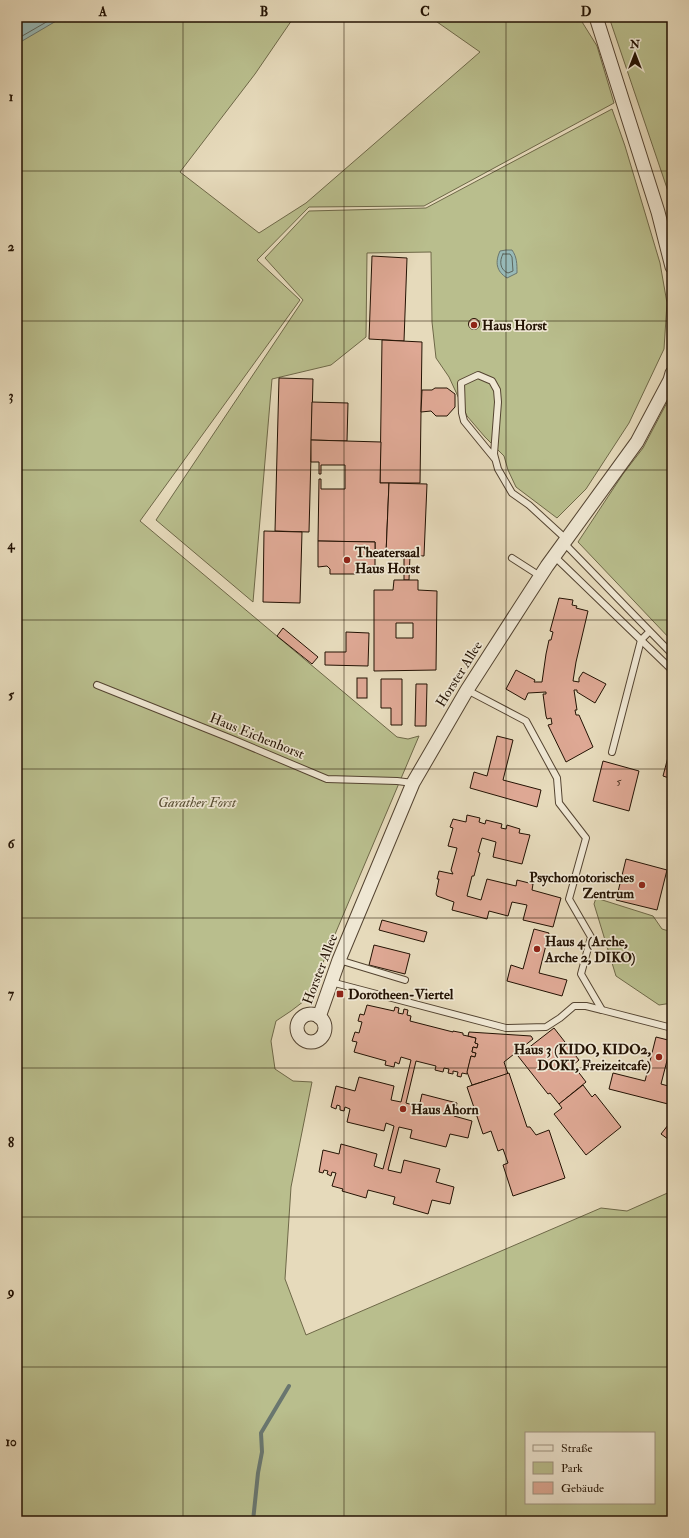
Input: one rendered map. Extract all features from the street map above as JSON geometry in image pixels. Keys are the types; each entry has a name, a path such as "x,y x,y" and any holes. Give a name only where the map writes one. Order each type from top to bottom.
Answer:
{"street":[{"path":"598,23 658,212 672,267"},
{"name":"Horster Allee","path":"319,1017 339,960 413,783 467,690 540,576 637,442 670,380 672,373"}],"lane":[{"path":"592,17 598,23"},
{"path":"495,458 464,421 462,413 461,383 478,375 492,381 497,390 498,402 495,458 498,469 512,492 529,505 565,541 649,632 672,654"},
{"path":"554,556 672,670"},
{"path":"512,558 540,576"},
{"path":"612,752 641,640 649,632"},
{"name":"Haus Eichenhorst","path":"97,685 328,779 397,781 413,783"},
{"path":"467,690 526,721 557,778 559,803 586,838 570,899 591,937 581,974 602,1010"},
{"path":"339,960 405,980"},
{"path":"332,982 506,1028 546,1027 574,1006 586,1006 672,1028"}],"green space":[{"name":"Garather Forst","path":"17,17 294,17 255,74 180,172 259,233 306,203 480,52 430,17 579,17 597,46 614,103 424,206 309,207 257,260 300,300 140,521 397,737 408,739 419,736 308,998 276,1021 271,1041 275,1069 293,1081 312,1082 291,1187 285,1279 306,1335 601,1208 627,1211 672,1191 672,1521 17,1521"},
{"path":"609,17 672,17 672,203"},
{"path":"612,109 625,146 660,263 667,303 664,349 629,423 586,489 557,518 516,487 508,470 504,456 467,416 449,377 436,358 432,322 431,252 367,253 366,337 331,365 272,379 253,602 156,520 303,300 265,258 309,211 426,208"},
{"path":"672,393 672,641 578,542 623,474 643,448"},
{"path":"596,898 653,916 662,929 672,932 672,1003 659,1005 616,976 594,904"}],"water":[{"path":"17,17 63,17 17,44"},
{"path":"512,250 514,253 517,267 517,273 507,278 499,269 497,263 500,251"}],"building":[{"path":"372,256 407,258 404,341 369,339"},
{"name":"Haus Horst","path":"474,318 478,320 480,324 478,328 474,330 470,328 468,324 470,320"},
{"path":"382,340 422,342 420,483 380,483"},
{"path":"279,378 313,379 309,532 275,531"},
{"path":"435,388 447,388 455,394 455,407 447,416 436,416 431,411 421,412 422,390 432,390"},
{"path":"312,402 348,403 347,441 311,440"},
{"path":"311,440 381,442 380,483 389,483 386,554 375,554 375,542 318,541 319,479 321,479 321,489 345,489 345,465 321,465 321,474 319,474 319,462 311,462"},
{"path":"389,483 427,484 424,556 386,554"},
{"path":"264,531 302,532 300,603 263,602"},
{"name":"Theatersaal Haus Horst","path":"318,541 375,542 375,574 330,574 330,569 327,566 318,567"},
{"path":"404,555 410,555 409,580 404,580"},
{"path":"394,580 418,580 418,590 437,591 436,670 374,671 374,590 393,590","holes":["396,623 413,623 413,638 396,638"]},
{"path":"559,598 573,600 572,605 577,606 576,608 588,611 573,681 579,682 579,678 583,672 606,684 595,703 577,692 577,690 574,690 577,710 575,710 576,715 579,715 593,747 566,762 548,725 552,724 551,718 547,719 546,716 543,694 546,694 546,692 528,693 525,700 506,689 516,670 535,680 534,682 542,682 549,640 551,640 553,632 550,631"},
{"path":"283,628 318,657 312,664 277,636"},
{"path":"346,632 369,633 368,666 325,665 325,652 346,652"},
{"path":"357,678 367,678 367,698 357,698"},
{"path":"381,679 402,679 402,725 391,725 391,708 381,708"},
{"path":"416,684 427,684 426,726 415,726"},
{"path":"497,736 513,740 503,780 541,790 537,807 470,788 474,772 487,776"},
{"path":"672,742 672,779 663,776"},
{"path":"603,761 639,771 629,811 593,801"},
{"path":"467,815 480,818 479,822 485,824 486,820 502,824 501,828 506,829 507,825 520,829 519,833 530,835 522,864 493,857 496,842 482,838 478,852 480,853 467,896 481,900 487,879 516,886 517,880 533,884 532,890 561,898 553,927 523,920 527,905 512,902 508,916 489,911 487,919 452,910 454,902 437,896 436,894 439,879 437,879 439,871 453,874 451,870 457,848 448,846 453,828 450,827 453,819 466,822"},
{"name":"Psychomotorisches Zentrum","path":"626,859 667,870 657,910 616,900"},
{"path":"382,920 427,932 424,942 379,930"},
{"name":"Haus 4 (Arche, Arche 2, DIKO)","path":"534,929 549,933 539,973 567,980 562,996 507,981 511,965 523,969"},
{"path":"374,945 410,954 405,974 369,965"},
{"name":"Haus Ahorn","path":"367,1005 394,1011 395,1007 399,1008 398,1013 403,1014 404,1009 408,1010 407,1015 411,1016 410,1021 453,1032 463,1033 463,1035 476,1038 475,1043 478,1044 477,1048 473,1047 472,1052 476,1053 475,1057 471,1056 467,1074 462,1073 461,1077 457,1076 458,1072 453,1071 453,1074 448,1073 449,1069 444,1068 443,1072 435,1070 436,1066 416,1061 406,1103 419,1107 422,1094 457,1103 454,1116 472,1121 468,1138 450,1134 446,1147 410,1138 412,1130 399,1127 388,1170 401,1173 404,1160 440,1169 436,1182 454,1187 450,1204 432,1200 428,1214 393,1204 395,1197 368,1190 366,1198 342,1191 343,1189 332,1186 336,1173 332,1172 331,1176 327,1174 328,1171 324,1170 323,1173 319,1172 323,1150 339,1154 341,1144 377,1154 374,1166 383,1169 394,1126 386,1123 384,1131 347,1122 350,1109 345,1107 344,1111 340,1110 340,1106 337,1105 336,1109 331,1107 336,1086 355,1091 359,1077 394,1086 391,1100 401,1102 411,1060 401,1057 399,1064 395,1062 394,1067 385,1065 386,1061 354,1052 357,1042 352,1041 355,1032 359,1033 362,1022 358,1021 360,1014 364,1015"},
{"path":"554,1028 579,1060 573,1065 586,1082 559,1104 550,1093 548,1094 518,1056"},
{"path":"469,1032 531,1036 533,1039 504,1062 508,1074 472,1085 467,1072 471,1056 475,1057 476,1053 472,1052 473,1047 477,1048 478,1044 475,1043 476,1038 468,1036"},
{"name":"Haus 3 (KIDO, KIDO2, DOKI, Freizeitcafe)","path":"656,1037 672,1041 661,1084 672,1087 672,1105 609,1089 613,1073 645,1081"},
{"path":"509,1073 527,1127 530,1127 536,1135 549,1130 565,1178 513,1196 503,1165 508,1163 503,1149 498,1151 491,1131 483,1134 467,1087"},
{"path":"583,1085 592,1097 595,1094 621,1127 586,1155 554,1114 562,1108 559,1104"},
{"path":"672,1120 672,1142 661,1134"}],"waterway":[{"path":"253,1521 258,1473 262,1452 261,1433 289,1386"}],"place":[{"name":"Haus Horst","path":"474,325"},
{"name":"Theatersaal Haus Horst","path":"347,560"},
{"name":"Psychomotorisches Zentrum","path":"642,885"},
{"name":"Haus 4 (Arche, Arche 2, DIKO)","path":"537,949"},
{"name":"Dorotheen-Viertel","path":"340,994"},
{"name":"Haus 3 (KIDO, KIDO2, DOKI, Freizeitcafe)","path":"659,1057"},
{"name":"Haus Ahorn","path":"403,1109"}]}
